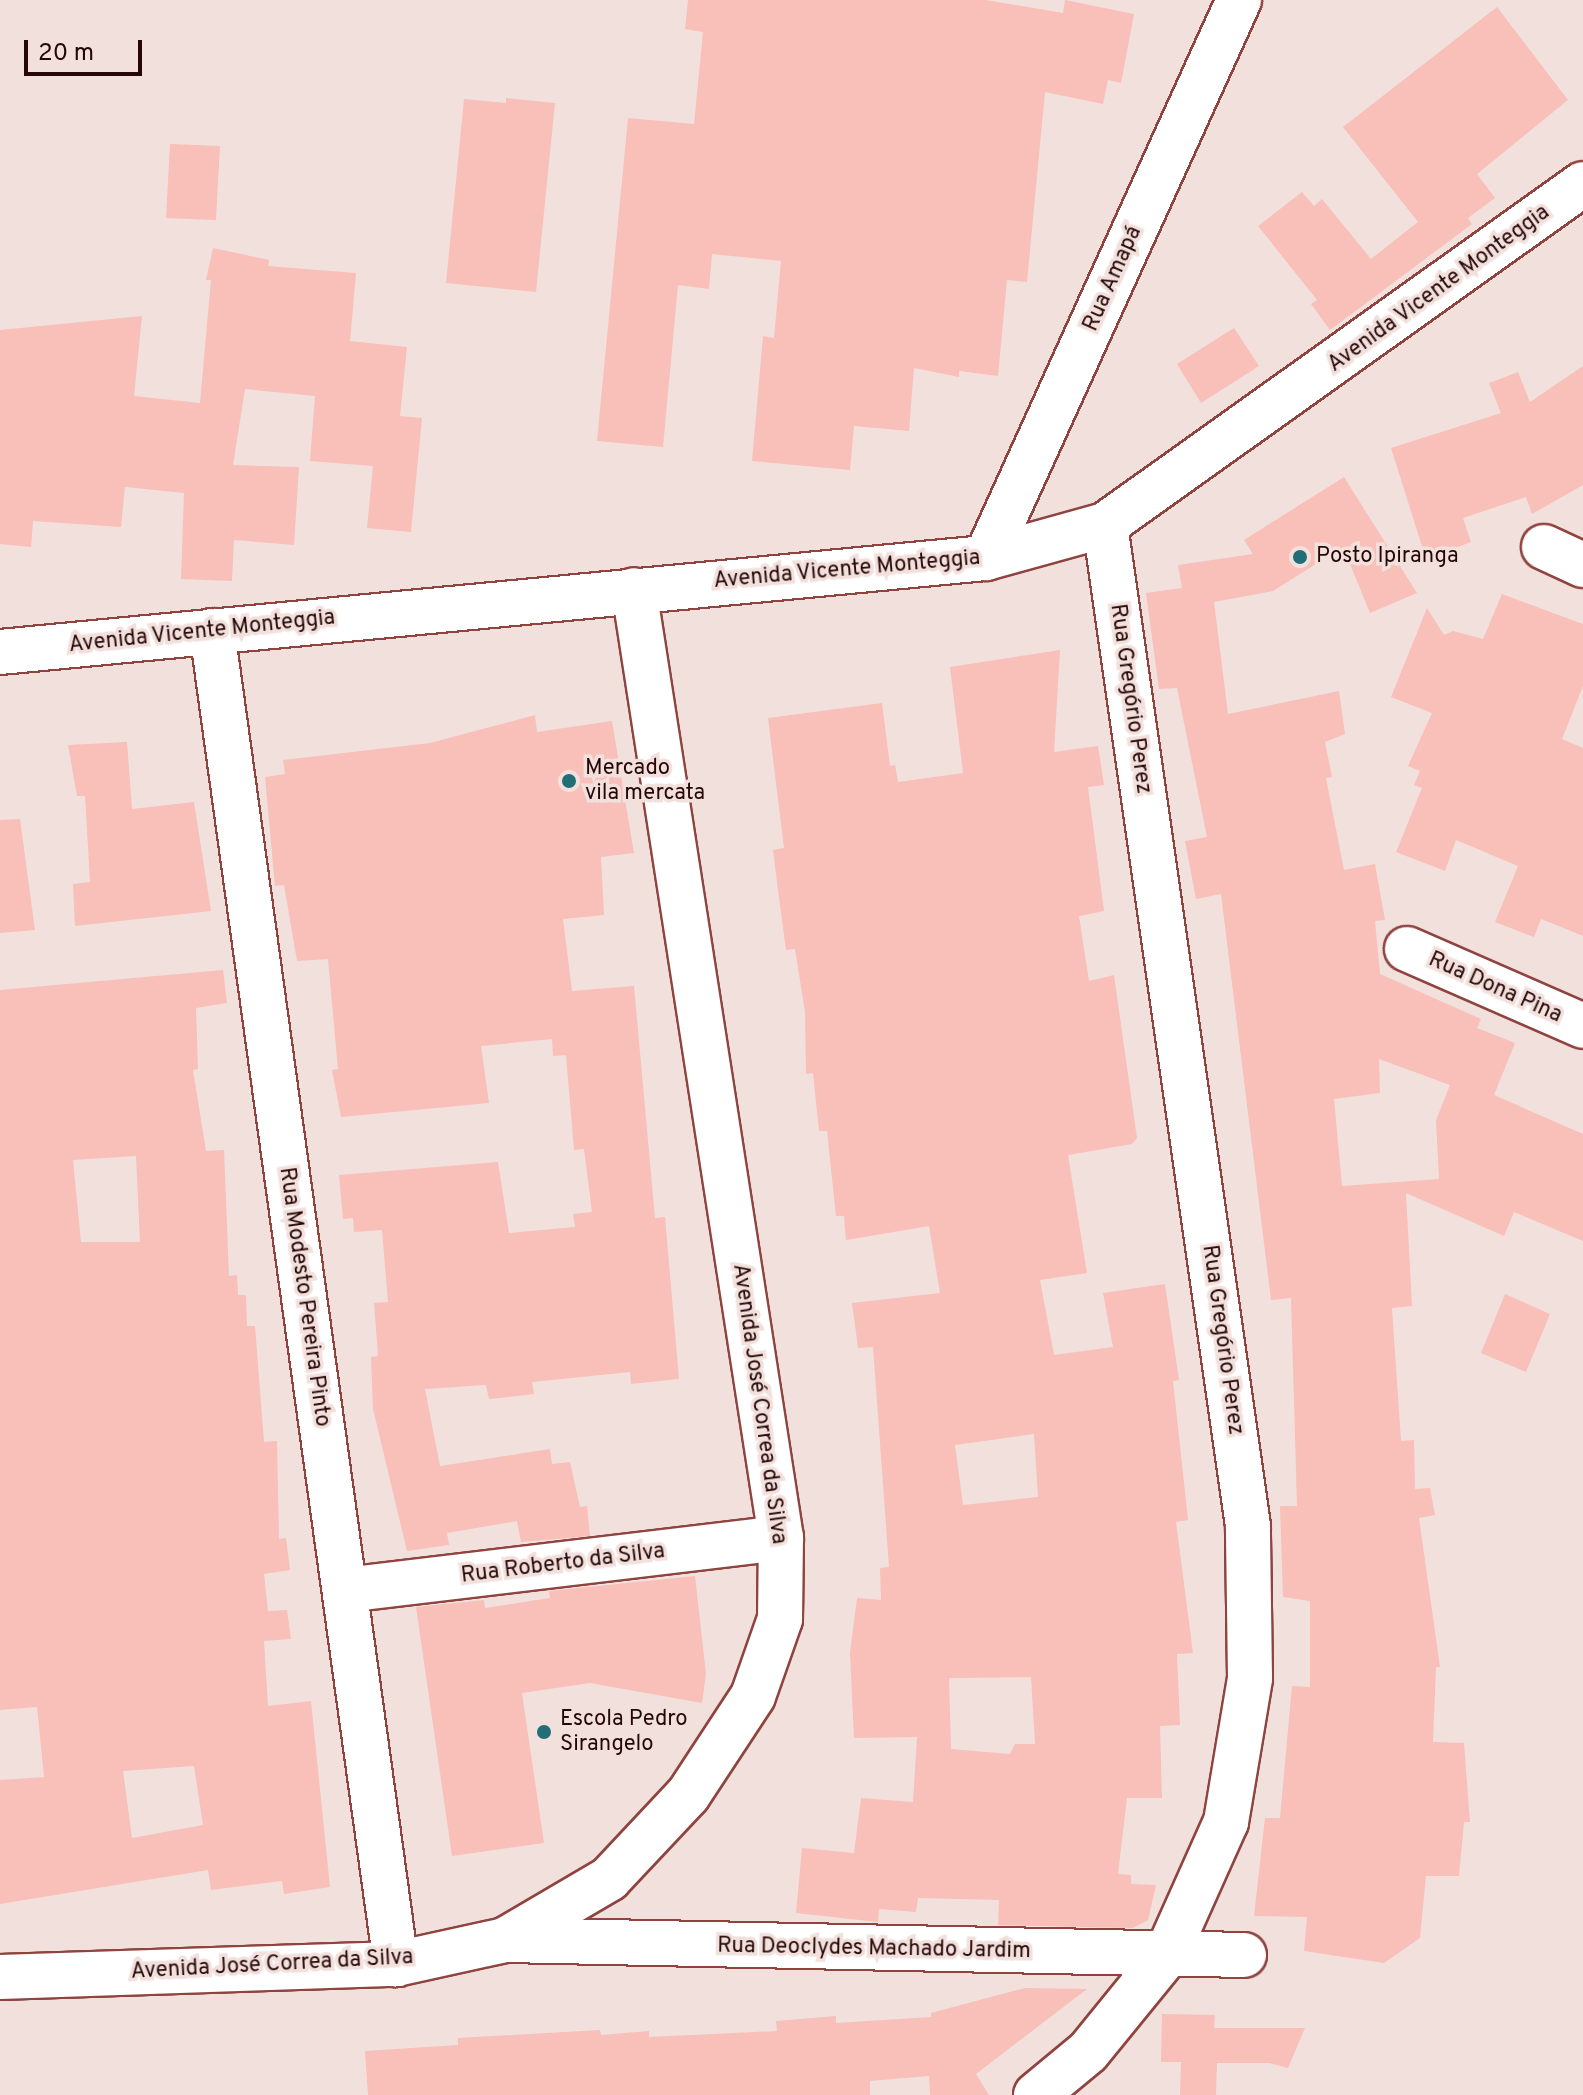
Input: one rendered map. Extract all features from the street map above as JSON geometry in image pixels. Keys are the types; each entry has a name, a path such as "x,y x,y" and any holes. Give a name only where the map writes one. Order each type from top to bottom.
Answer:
{"street":[{"name":"Rua Amapá","path":"986,558 1239,0"},
{"name":"Avenida Vicente Monteggia","path":"0,652 986,558 1105,525 1583,184"},
{"name":"Rua Gregório Perez","path":"1036,2095 1088,2052 1166,1956 1226,1822 1250,1678 1248,1526 1105,525"},
{"path":"1544,547 1583,565"},
{"name":"Avenida José Correa da Silva","path":"0,1977 396,1964 505,1940 609,1879 688,1795 753,1696 780,1619 781,1538 634,590"},
{"name":"Rua Modesto Pereira Pinto","path":"212,631 396,1964"},
{"name":"Rua Dona Pina","path":"1407,949 1583,1026"},
{"name":"Rua Roberto da Silva","path":"345,1590 781,1538"},
{"name":"Rua Deoclydes Machado Jardim","path":"505,1940 1166,1956 1244,1955"}],"building":[{"path":"688,0 986,0 1063,13 1065,0 1134,14 1121,83 1108,80 1103,104 1045,92 1027,282 1007,280 998,376 959,371 959,377 914,368 909,431 854,426 850,470 752,461 763,336 774,338 781,261 712,254 709,289 678,285 663,447 597,441 628,118 694,124 703,32 685,29"},
{"path":"1497,7 1568,100 1477,174 1495,198 1468,218 1472,224 1330,330 1311,304 1317,300 1258,226 1302,192 1314,206 1322,199 1371,259 1418,222 1343,127"},
{"path":"506,98 555,103 536,292 446,283 464,99 506,103"},
{"path":"170,144 220,146 216,220 166,218"},
{"path":"213,248 269,260 268,266 356,273 350,341 407,347 400,416 422,418 411,532 367,528 373,466 310,461 315,396 245,389 233,465 299,467 294,545 234,540 232,581 181,579 184,493 125,487 121,527 33,521 31,547 0,544 0,330 142,316 134,396 200,403 211,280 206,280"},
{"path":"1234,328 1259,366 1201,403 1177,364"},
{"path":"1583,366 1583,485 1532,514 1526,497 1463,518 1471,542 1426,559 1391,448 1501,413 1489,383 1518,372 1530,402"},
{"path":"1344,477 1417,593 1370,613 1343,547 1273,591 1214,602 1228,714 1339,691 1345,734 1325,742 1332,777 1326,778 1344,870 1375,864 1385,920 1375,921 1380,974 1481,1019 1477,1028 1515,1043 1494,1095 1583,1134 1583,1241 1514,1212 1504,1236 1406,1193 1412,1306 1392,1308 1401,1441 1414,1440 1415,1489 1430,1488 1435,1515 1419,1518 1440,1667 1436,1667 1433,1742 1464,1743 1470,1822 1464,1822 1459,1876 1426,1876 1420,1938 1384,1963 1304,1951 1307,1917 1254,1916 1265,1818 1280,1818 1292,1686 1310,1687 1310,1601 1283,1597 1280,1506 1297,1506 1291,1298 1271,1300 1221,894 1196,899 1185,841 1207,837 1177,688 1159,689 1146,593 1182,588 1178,565 1253,554 1244,540","holes":["1379,1059 1450,1085 1436,1120 1439,1179 1342,1186 1334,1099 1380,1093"]},
{"path":"1502,594 1583,624 1583,686 1562,739 1583,748 1583,936 1541,919 1534,937 1495,922 1518,866 1456,840 1445,871 1396,852 1422,788 1414,785 1420,771 1408,766 1432,713 1391,697 1427,608 1444,635 1453,631 1483,639"},
{"path":"1060,650 1054,752 1098,746 1104,785 1088,787 1104,911 1079,916 1089,981 1114,975 1137,1138 1132,1144 1068,1155 1087,1273 1040,1280 1054,1355 1113,1347 1103,1293 1165,1284 1179,1380 1173,1381 1188,1520 1176,1522 1193,1653 1177,1654 1180,1725 1160,1726 1162,1798 1127,1798 1118,1874 1131,1875 1131,1884 1156,1885 1148,1920 1133,1928 998,1925 999,1900 918,1898 916,1912 879,1909 878,1922 796,1913 802,1848 854,1853 861,1798 913,1802 917,1737 854,1738 850,1653 857,1598 881,1600 880,1568 889,1567 873,1347 858,1348 852,1303 940,1293 929,1226 846,1240 844,1216 836,1216 827,1131 819,1131 813,1073 806,1074 805,1012 795,949 786,950 773,850 784,848 768,718 882,703 890,766 895,765 898,782 963,773 950,667","holes":["1034,1434 1038,1497 963,1505 955,1445","1031,1677 1035,1744 1015,1744 1010,1754 951,1749 949,1678"]},
{"path":"535,715 537,732 612,721 634,853 601,857 604,915 563,919 572,991 634,986 655,1218 665,1217 679,1379 631,1384 630,1372 532,1382 534,1394 489,1399 486,1385 425,1389 440,1466 550,1449 552,1464 570,1462 580,1507 587,1506 590,1536 521,1542 517,1521 447,1533 449,1545 407,1551 373,1409 371,1357 378,1356 374,1303 388,1302 382,1230 354,1232 353,1218 343,1219 339,1175 498,1162 509,1233 575,1227 573,1214 592,1212 584,1149 574,1150 566,1055 553,1056 552,1039 481,1046 489,1103 341,1117 332,1070 338,1069 328,959 297,961 284,885 275,886 265,777 285,774 283,760 430,743"},
{"path":"127,742 132,809 194,802 211,911 75,926 73,884 90,882 85,796 77,796 68,745"},
{"path":"20,819 35,930 0,933 0,820"},
{"path":"223,970 227,1003 196,1008 198,1069 193,1070 206,1151 224,1150 229,1276 237,1275 238,1295 246,1295 247,1326 255,1326 264,1442 277,1441 279,1539 286,1538 290,1570 264,1574 268,1611 287,1610 291,1639 264,1641 268,1706 311,1701 330,1887 284,1894 282,1881 211,1890 208,1870 0,1904 0,1780 44,1777 37,1707 0,1710 0,990","holes":["136,1156 140,1242 81,1242 73,1160","194,1766 203,1825 132,1838 123,1771"]},
{"path":"1505,1294 1550,1314 1526,1372 1481,1353"},
{"path":"695,1576 706,1674 702,1703 590,1683 522,1693 544,1843 452,1856 416,1607 484,1600 485,1608 550,1598 549,1591"},
{"path":"1025,1988 1087,1989 976,2074 989,2095 930,2095 929,2076 870,2081 870,2095 368,2095 365,2051 458,2045 458,2038 600,2030 601,2035 649,2031 649,2037 777,2031 776,2021 836,2016 836,2023 931,2017 931,2013"},
{"path":"1162,2014 1215,2015 1214,2028 1305,2028 1288,2068 1269,2063 1217,2063 1216,2095 1180,2095 1181,2062 1161,2062"}],"place":[{"name":"Posto Ipiranga","path":"1300,557"},
{"name":"Mercado vila mercata","path":"569,781"},
{"name":"Escola Pedro Sirangelo","path":"544,1732"}]}
